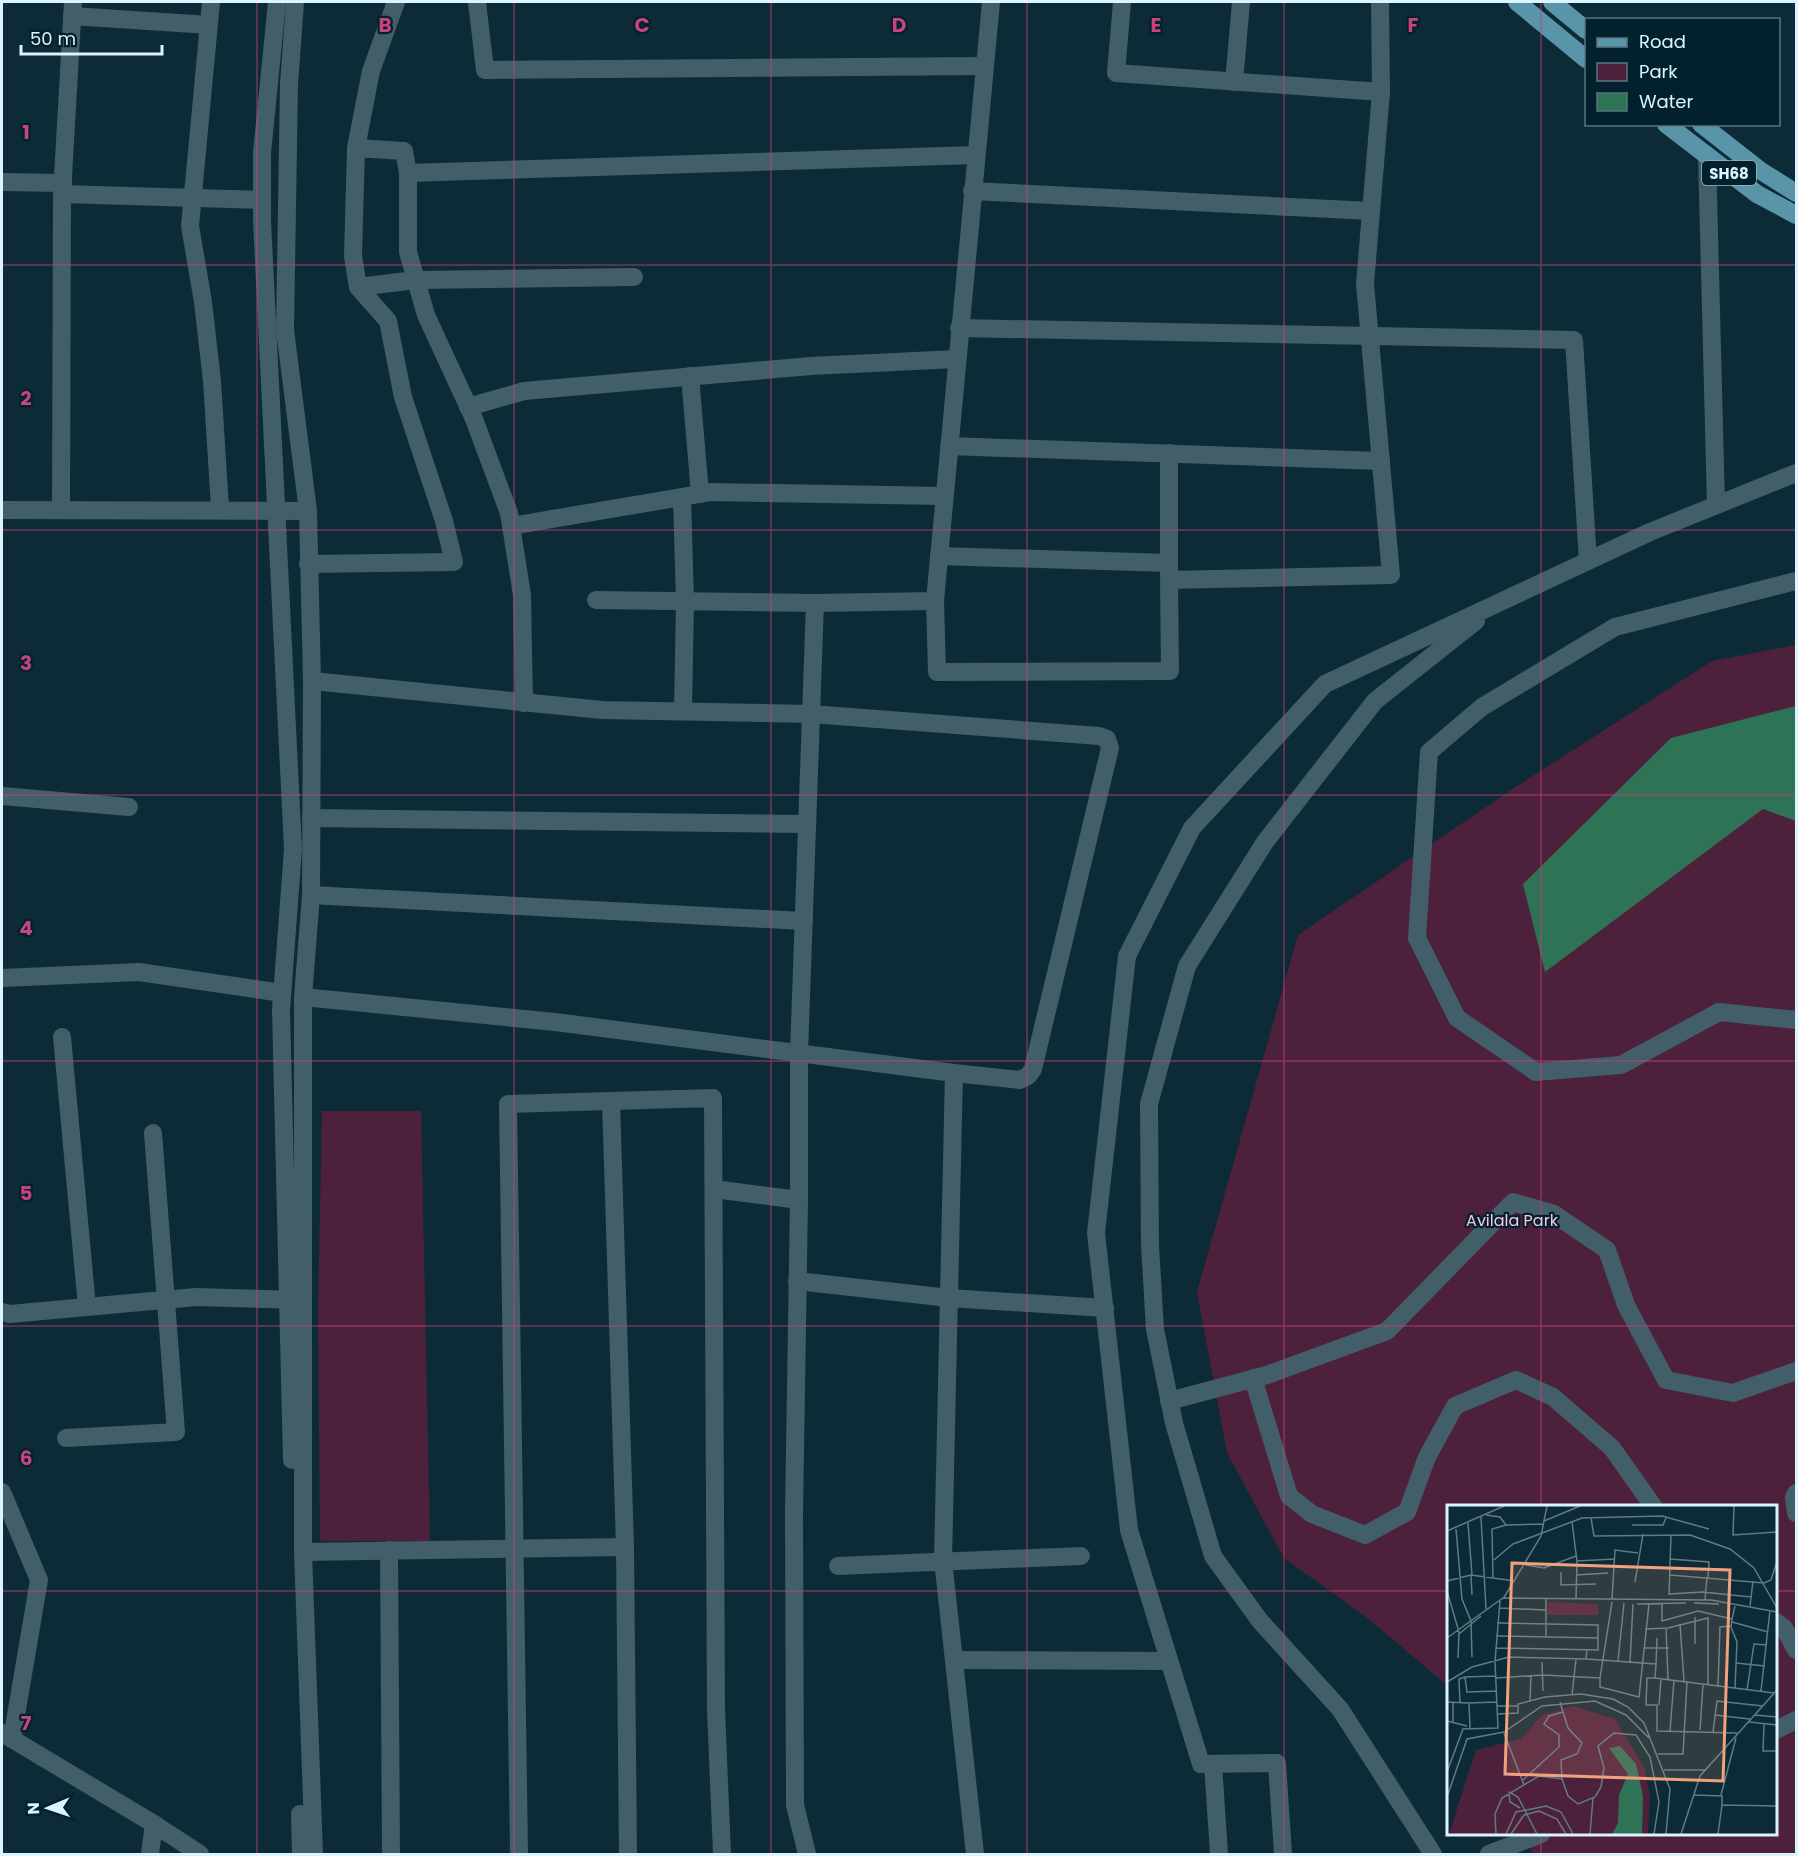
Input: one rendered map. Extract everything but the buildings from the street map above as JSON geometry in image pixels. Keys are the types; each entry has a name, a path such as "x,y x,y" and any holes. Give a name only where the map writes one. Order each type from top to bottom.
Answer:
{"main road":[{"path":"1517,2 1585,57"},
{"path":"1552,2 1585,28"},
{"name":"SH68","path":"1669,126 1757,194 1797,215"},
{"name":"SH68","path":"1704,126 1761,171 1797,193"}],"street":[{"path":"211,2 190,226 203,302 212,381 220,508"},
{"path":"277,2 262,153 262,200 293,849 282,993 296,1300 314,1854"},
{"path":"295,2 289,84 285,330 308,511 312,681 311,895 303,997 296,1300 302,1854"},
{"path":"308,564 454,562 403,397 388,321 358,286 353,256 356,148 371,71 396,2"},
{"path":"477,2 485,70 984,66"},
{"path":"991,2 935,601 937,672 1170,671 1169,453"},
{"path":"1122,2 1116,73 1381,92"},
{"path":"1234,82 1240,2"},
{"path":"939,556 1169,572 1391,575 1365,284 1381,92 1380,2"},
{"path":"61,509 63,189 73,9 209,24"},
{"path":"356,148 404,152 408,173 408,252 426,315 468,407 509,513 522,595 524,703"},
{"path":"408,173 975,155"},
{"path":"1707,155 1716,505"},
{"path":"2,182 63,189 262,200"},
{"path":"972,191 1371,211"},
{"path":"358,286 416,280 634,277"},
{"path":"959,328 1574,340 1588,561"},
{"path":"468,407 524,391 810,366 956,359"},
{"path":"683,711 685,601 691,495 690,376"},
{"path":"949,446 1381,461"},
{"path":"1283,1854 1277,1763 1201,1764 1129,1530 1096,1233 1127,956 1192,828 1325,684 1588,561 1797,472"},
{"path":"511,526 691,495 944,496"},
{"path":"2,510 220,508 308,511"},
{"path":"1797,580 1615,627 1482,707 1429,752 1417,938 1457,1018 1536,1072 1621,1065 1719,1012 1797,1020"},
{"path":"596,600 815,603 935,601"},
{"path":"1433,1854 1340,1709 1260,1621 1213,1556 1169,1401 1155,1329 1150,1246 1149,1104 1187,966 1264,842 1375,701 1500,602"},
{"path":"807,1854 795,1804 794,1514 799,1053 815,603"},
{"path":"303,997 555,1022 1020,1080 1028,1076 1033,1069 1110,748 1107,739 1100,736 811,714 602,710 312,681"},
{"path":"2,796 129,807"},
{"path":"311,818 807,824"},
{"path":"311,895 804,921"},
{"path":"2,978 139,972 282,993"},
{"path":"62,1037 87,1307"},
{"path":"954,1073 943,1560 975,1854"},
{"path":"519,1854 508,1104 713,1098 716,1710 722,1854"},
{"path":"611,1101 625,1547 628,1854"},
{"path":"66,1438 176,1432 153,1133"},
{"path":"714,1189 799,1200"},
{"path":"1169,1401 1253,1378 1387,1331 1513,1202 1554,1214 1607,1250 1626,1305 1666,1380 1733,1393 1797,1371"},
{"path":"797,1281 949,1298 1105,1308"},
{"path":"2,1312 196,1297 296,1300"},
{"path":"1253,1378 1289,1496 1312,1514 1365,1535 1407,1512 1427,1457 1455,1406 1516,1380 1553,1397 1612,1448 1652,1505"},
{"path":"2,1492 39,1580 7,1736 200,1854"},
{"path":"1797,1493 1794,1498 1797,1513"},
{"path":"303,1552 625,1547"},
{"path":"389,1550 391,1854"},
{"path":"838,1566 1081,1556"},
{"path":"1777,1623 1784,1628 1797,1650"},
{"path":"954,1660 1169,1661"},
{"path":"1777,1730 1797,1720"},
{"path":"1213,1764 1219,1854"},
{"path":"150,1854 154,1824"},
{"path":"1489,1854 1536,1835"}],"green space":[{"name":"Avilala Park","path":"1796,645 1796,1854 1532,1854 1526,1835 1777,1835 1777,1505 1447,1505 1447,1685 1365,1616 1284,1558 1227,1453 1197,1292 1298,935 1514,788 1712,661"},
{"path":"322,1111 421,1111 430,1541 320,1541 318,1308"}],"water":[{"path":"1796,706 1796,821 1763,809 1545,972 1523,884 1671,738"}]}
